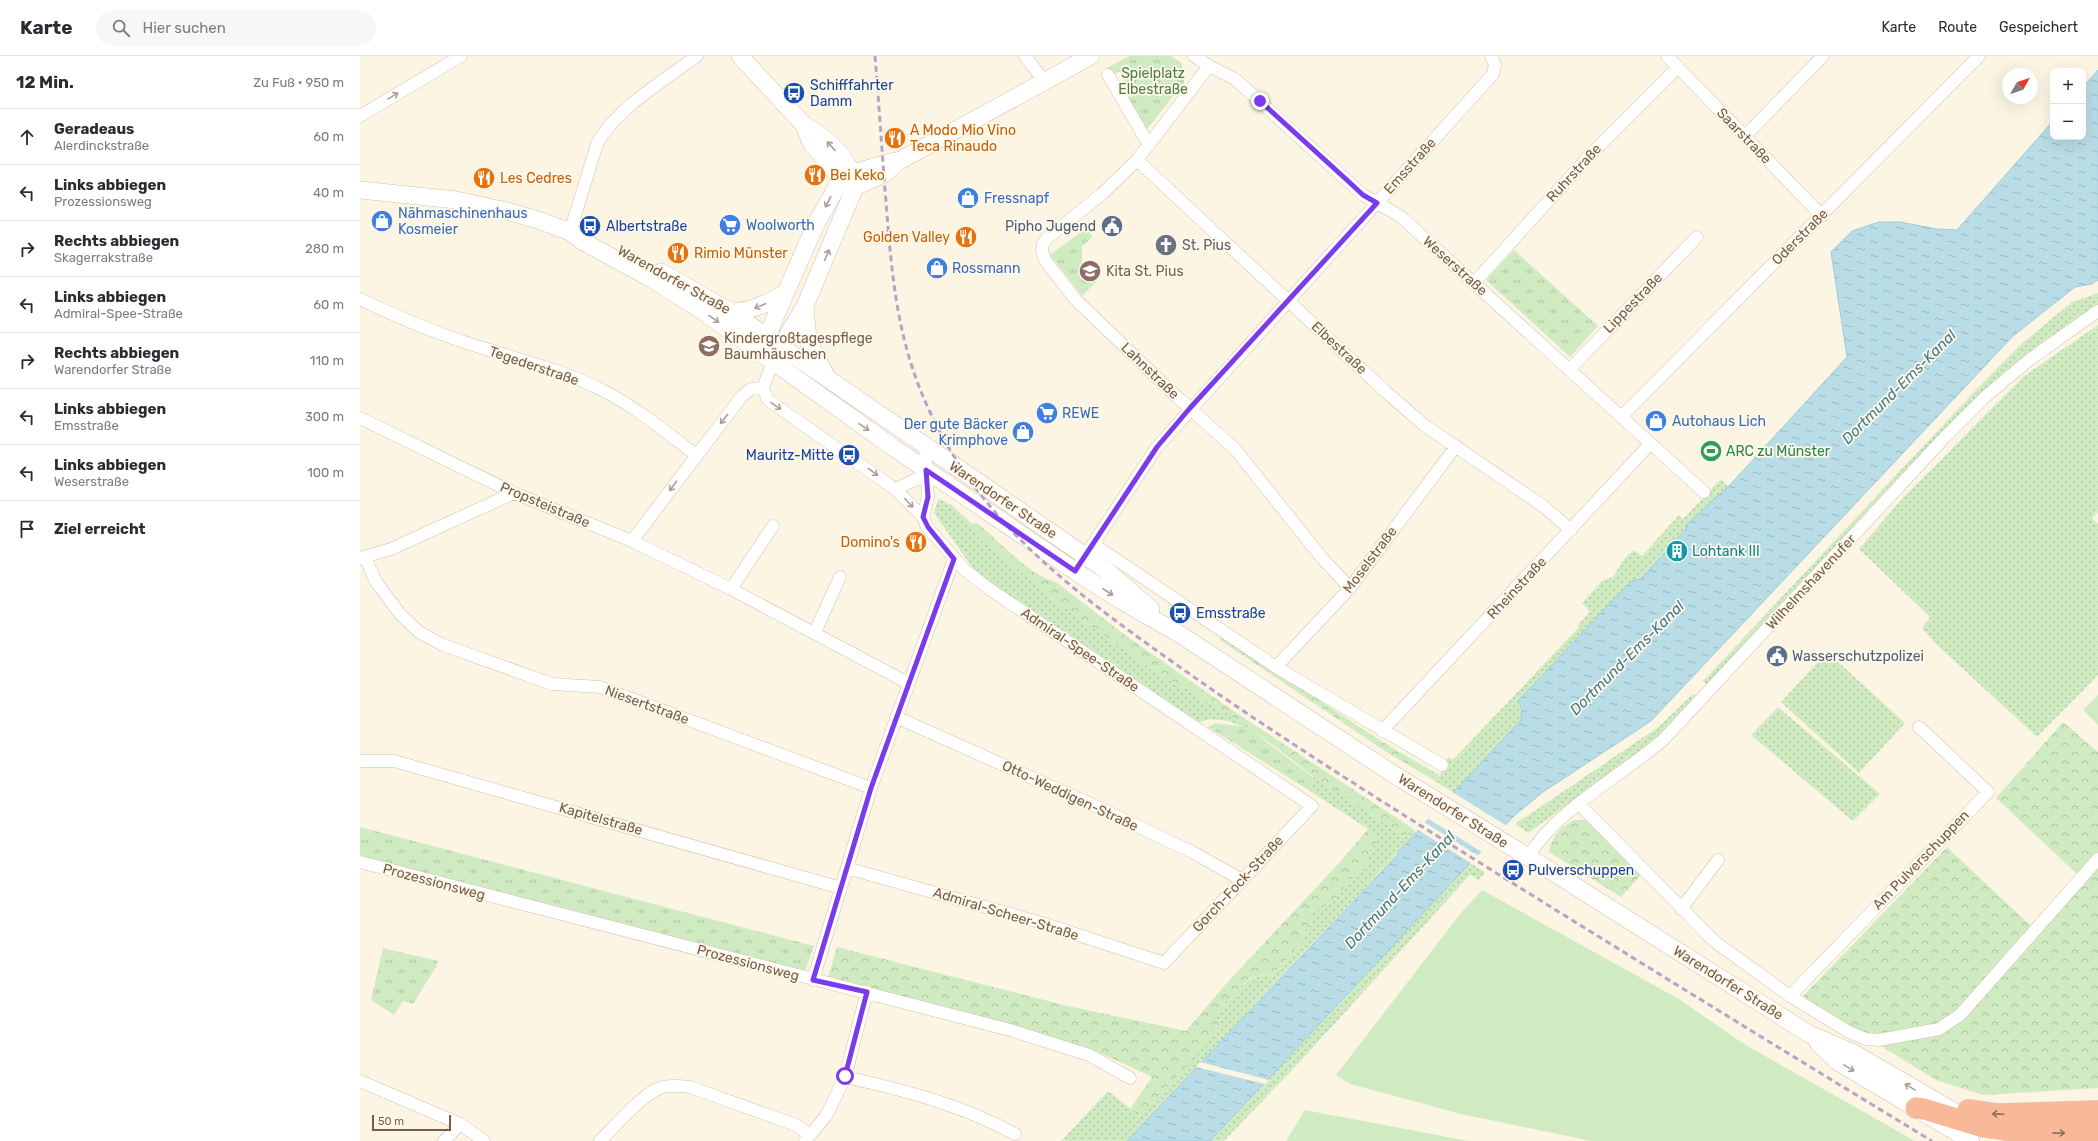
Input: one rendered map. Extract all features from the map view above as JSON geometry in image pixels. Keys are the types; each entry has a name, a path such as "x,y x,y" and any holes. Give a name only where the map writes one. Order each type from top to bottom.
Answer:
{"highway":[{"path":"1943,1106 1996,1114 2037,1114 2098,1111"},
{"path":"1916,1108 1924,1109 1976,1134 2012,1138 2098,1133"},
{"path":"2012,1138 2037,1114"},
{"path":"2086,1141 2098,1133"}],"main road":[{"path":"740,56 804,125 811,144 850,180"},
{"path":"773,348 786,293 815,226 850,180 889,161 899,161 1091,56"},
{"path":"773,348 805,306 850,180"},
{"name":"Warendorfer Straße","path":"360,190 456,200 507,211 570,232 586,233 620,250 731,312 773,348 926,470 1075,571 1120,600 1181,635 1436,801 1501,840 1809,1034 1852,1052 1943,1106 1976,1134"},
{"name":"Warendorfer Straße","path":"570,232 582,241 650,278 701,310 773,348 828,380 925,447 1089,550 1107,571 1181,635"},
{"path":"731,312 745,311 759,307 786,293"},
{"path":"805,306 808,340 828,380"},
{"name":"Warendorfer Straße","path":"1809,1034 1838,1062 1916,1108"}],"street":[{"path":"360,116 461,56"},
{"path":"570,232 597,144 602,133 616,117 697,56"},
{"path":"1026,56 1044,81"},
{"name":"Weserstraße","path":"1194,56 1241,84 1363,195 1400,216 1650,444 1657,447 1704,492"},
{"name":"Emsstraße","path":"1075,571 1157,447 1190,408 1493,74 1495,65 1491,56"},
{"name":"Saarstraße","path":"1667,56 1822,216"},
{"path":"1745,136 1824,56"},
{"name":"Oderstraße","path":"1621,417 1979,56"},
{"path":"1137,160 1209,66"},
{"name":"Ruhrstraße","path":"1474,283 1590,155 1678,67"},
{"path":"1108,75 1149,145"},
{"name":"Elbestraße","path":"1137,160 1386,392 1424,425 1544,506 1571,530"},
{"name":"Lahnstraße","path":"1137,160 1084,209 1046,239 1043,244 1042,251 1051,269 1075,299 1235,449 1322,558 1350,588"},
{"name":"Lippestraße","path":"1569,370 1697,237"},
{"name":"Tegederstraße","path":"360,299 407,321 461,341 551,369 604,391 637,411 696,455"},
{"name":"Wilhelmshavenufer","path":"1528,857 1538,841 1560,819 1638,761 1662,740 1945,437 1985,397 2029,360 2098,311"},
{"path":"773,348 763,388 768,400 896,489 923,517"},
{"path":"632,541 742,396 751,389 763,388"},
{"name":"Propsteistraße","path":"360,418 514,493 632,541 815,632 908,683"},
{"name":"Rheinstraße","path":"1382,731 1650,444"},
{"name":"Moselstraße","path":"1276,667 1350,588 1456,446"},
{"path":"923,517 928,497 925,447"},
{"name":"Warendorfer Straße","path":"896,489 917,479 926,470"},
{"path":"362,558 391,548 514,493"},
{"name":"Admiral-Spee-Straße","path":"923,517 928,527 954,559 965,570 988,588 1256,770 1312,806"},
{"path":"731,589 772,526"},
{"name":"Warendorfer Straße","path":"1089,550 1276,667 1382,731 1442,765"},
{"name":"Niesertstraße","path":"362,558 376,582 400,614 420,632 443,645 552,684 600,687 871,788"},
{"path":"813,980 871,788 954,559"},
{"path":"815,632 840,577"},
{"name":"Otto-Weddigen-Straße","path":"896,716 1093,805 1194,853 1242,880"},
{"name":"Am Pulverschuppen","path":"1790,996 1988,792 1919,727"},
{"name":"Kapitelstraße","path":"360,761 394,761 841,888"},
{"name":"Warendorfer Straße","path":"1579,804 1714,941 1790,996 1849,1032 1866,1039 1879,1040 1939,1029 1960,1015 2098,859"},
{"name":"Gorch-Fock-Straße","path":"1164,963 1312,806"},
{"path":"1681,908 1718,860"},
{"name":"Prozessionsweg","path":"360,862 1010,1030 1088,1055 1130,1078"},
{"name":"Admiral-Scheer-Straße","path":"847,868 1042,923 1164,963"},
{"path":"600,1141 645,1097 661,1087 675,1085 690,1087 796,1125 808,1138 826,1116 836,1098 845,1076 867,992"},
{"path":"845,1076 937,1100 1015,1134"},
{"path":"360,1081 460,1124 484,1141"},
{"path":"444,1141 460,1124"}],"green space":[{"name":"Spielplatz Elbestraße","path":"1129,56 1171,56 1182,64 1184,82 1145,132 1126,99 1133,95 1120,71 1111,75 1107,68"},
{"path":"1086,228 1093,237 1082,246 1082,262 1097,281 1082,296 1050,255"},
{"path":"1514,250 1598,326 1570,357 1486,280"},
{"path":"2098,293 2098,305 2028,355 1707,685 1703,681 2021,344 2072,302"},
{"path":"2098,325 2098,512 2092,518 2098,524 2098,675 2037,737 1936,644 1922,628 1930,617 1859,549 1900,501 2024,376"},
{"path":"1721,479 1728,487 1687,524 1687,528 1641,579 1631,581 1518,701 1522,709 1521,720 1454,793 1435,781 1447,765 1443,762 1449,757 1453,760 1579,627 1578,625 1590,612 1582,603 1602,581 1613,577 1624,559 1634,550 1642,556 1679,515 1683,519"},
{"path":"940,499 953,506 985,545 1018,569 1052,599 1151,669 1248,726 1273,745 1245,727 1229,722 1214,719 1199,722 1151,692 977,574 934,513 937,502"},
{"path":"953,506 972,524 977,523 986,530 1025,566 1046,579 1056,582 1125,635 1238,714 1412,828 1404,836 1315,777 1248,726 1151,669 1052,599 1018,569 985,545"},
{"path":"1222,636 1381,741 1439,775 1435,781 1388,753 1220,640"},
{"path":"1827,652 1905,723 1859,773 1781,702"},
{"path":"1693,694 1696,696 1661,738 1528,833 1515,824 1657,728"},
{"path":"2098,695 2098,725 2083,710"},
{"path":"1778,707 1880,794 1853,821 1751,735"},
{"path":"2063,722 2098,752 2098,1088 1983,1095 1936,1080 1802,997 1947,847 2031,926 2077,874 1996,798"},
{"path":"1215,723 1247,727 1314,778 1310,791 1208,727"},
{"path":"1284,753 1315,777 1404,836 1412,828 1416,833 1127,1141 1061,1141 1108,1091 1140,1116 1214,1013 1225,1010 1226,1000 1250,980 1255,977 1272,975 1302,943 1305,931 1312,921 1313,912 1336,899 1343,890 1349,877 1362,871 1367,866 1370,849 1380,839 1368,829 1310,791 1314,777"},
{"path":"1574,820 1585,820 1642,874 1621,897 1549,852 1552,841 1560,829"},
{"path":"360,827 814,946 805,971 360,857"},
{"path":"1368,829 1380,839 1370,849 1367,866 1362,871 1349,877 1343,890 1336,899 1313,912 1312,921 1305,931 1302,943 1272,975 1257,976 1248,980 1231,999 1226,1000 1225,1010 1214,1013 1221,1029 1140,1116 1130,1109 1152,1077 1098,1052 943,1007 828,977 837,947 1068,1006 1186,1031 1225,985 1339,863"},
{"path":"1470,863 1485,872 1479,880 1470,875 1296,1066 1224,1141 1210,1141"},
{"path":"1482,890 1679,999 1744,1044 1915,1141 1591,1141 1461,1114 1350,1084 1336,1075 1461,913"},
{"path":"383,948 438,961 436,967 413,1004 403,1001 394,1015 371,1000"},
{"path":"1305,1110 1469,1141 1286,1141"}],"water":[{"name":"Dortmund-Ems-Kanal","path":"2098,70 2098,280 2092,284 2075,287 2013,336 1651,721 1543,792 1515,815 1210,1141 1127,1141 1397,855 1399,851 1521,720 1522,709 1518,701 1631,581 1641,579 1687,528 1687,524 1728,487 1847,357 1831,252 1852,231 1879,222 1900,222 1937,229 1957,230 2050,124 2050,140 2086,140 2086,84"}],"pier":[{"path":"1452,792 1507,826 1482,852 1427,818"},
{"path":"1424,822 1479,856 1472,864 1417,829"},
{"path":"1200,1062 1269,1080 1265,1084 1196,1067"}],"railway":[{"path":"875,56 894,284 903,336 910,362 931,414 954,456 981,495 1010,529 1043,561 1114,620 1259,722 1469,856 1932,1141"}],"place":[{"name":"Schifffahrter Damm","path":"794,93"},
{"name":"A Modo Mio Vino Teca Rinaudo","path":"895,138"},
{"name":"Bei Keko","path":"815,175"},
{"name":"Les Cedres","path":"484,178"},
{"name":"Fressnapf","path":"968,198"},
{"name":"Nähmaschinenhaus Kosmeier","path":"382,221"},
{"name":"Woolworth","path":"730,225"},
{"name":"Albertstraße","path":"590,226"},
{"name":"Pipho Jugend","path":"1112,226"},
{"name":"Golden Valley","path":"966,237"},
{"name":"St. Pius","path":"1166,245"},
{"name":"Rimio Münster","path":"678,253"},
{"name":"Rossmann","path":"937,268"},
{"name":"Kita St. Pius","path":"1090,271"},
{"name":"Kindergroßtagespflege Baumhäuschen","path":"709,346"},
{"name":"REWE","path":"1047,413"},
{"name":"Autohaus Lich","path":"1656,421"},
{"name":"Der gute Bäcker Krimphove","path":"1023,432"},
{"name":"ARC zu Münster","path":"1711,451"},
{"name":"Mauritz-Mitte","path":"849,455"},
{"name":"Domino's","path":"916,542"},
{"name":"Lohtank III","path":"1677,551"},
{"name":"Emsstraße","path":"1180,613"},
{"name":"Wasserschutzpolizei","path":"1777,656"},
{"name":"Pulverschuppen","path":"1513,870"}],"route":[{"path":"845,1076 867,992 813,980 871,788 954,559 928,527 923,517 928,497 926,470 1075,571 1157,447 1190,408 1377,203 1363,195 1260,101"}]}
